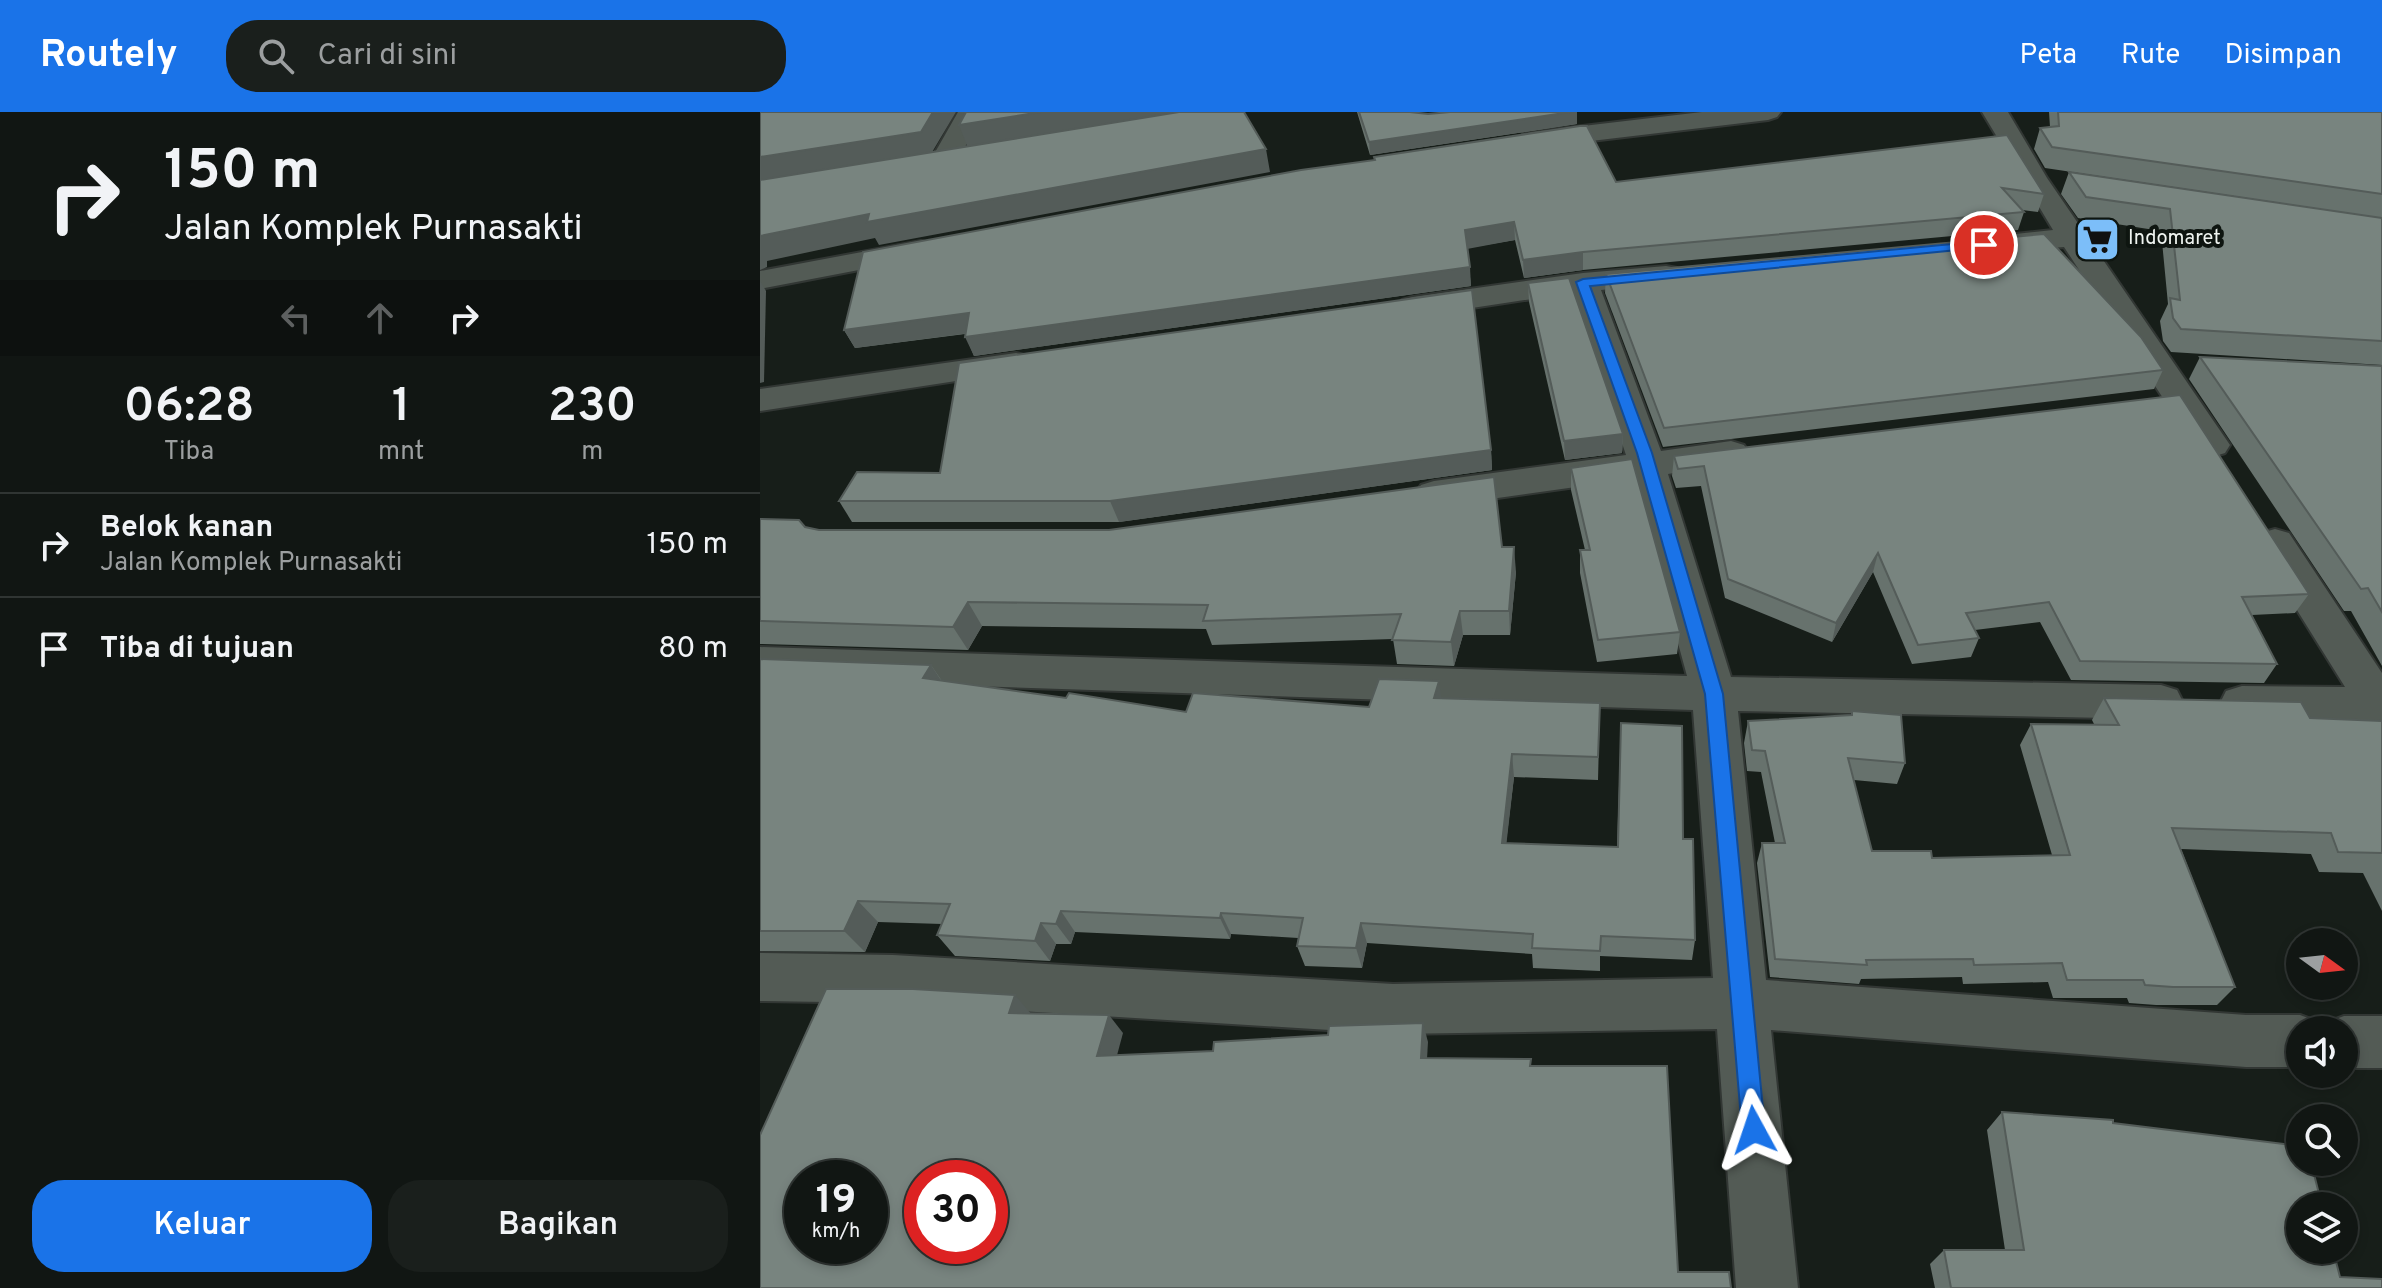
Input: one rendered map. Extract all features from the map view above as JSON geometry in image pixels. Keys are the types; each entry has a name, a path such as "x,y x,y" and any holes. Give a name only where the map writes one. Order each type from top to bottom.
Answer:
{"street":[{"path":"943,163 971,112"},
{"path":"1528,112 1536,139"},
{"path":"1507,144 1768,112"},
{"path":"1995,112 2033,178 2158,364 2166,401 2233,479"},
{"path":"913,168 972,158"},
{"path":"2033,178 2073,183"},
{"path":"1955,247 2074,237"},
{"path":"760,280 941,247"},
{"path":"1378,312 1583,282 1694,272"},
{"path":"1583,282 1647,464 1714,694 1767,1288"},
{"path":"760,400 1050,358"},
{"path":"2158,364 2203,367"},
{"path":"1399,499 1773,448"},
{"path":"2259,519 2381,707"},
{"path":"760,663 1714,694 2381,707"},
{"path":"760,977 893,979 1393,1009 1743,1003 2246,1041 2286,1041"},
{"path":"2358,1042 2382,1042"}],"building":[{"path":"760,112 933,112 921,132 760,157"},
{"path":"966,112 1041,112 959,125"},
{"path":"1179,112 1244,112 1266,149 867,222 869,214 760,236 760,180"},
{"path":"1359,112 1428,114 1571,112 1369,142"},
{"path":"2058,112 2382,112 2382,194 2052,147 2040,128 2059,126"},
{"path":"1587,126 1616,182 2007,135 2044,194 2002,188 2024,212 1523,260 1514,222 1465,230 1470,267 965,337 969,313 844,330 863,252 1301,170 1375,160 1374,157"},
{"path":"2069,172 2382,218 2382,341 2181,329 2173,318 2170,298 2180,300 2170,209 2086,197"},
{"path":"2044,234 2141,337 2163,370 1664,428 1606,274"},
{"path":"1569,278 1623,434 1564,441 1528,283"},
{"path":"1472,290 1491,450 1110,501 839,501 857,472 940,473 959,363"},
{"path":"2200,357 2382,366 2382,612 2368,588 2361,589"},
{"path":"2180,395 2309,594 2242,597 2277,664 2080,661 2049,602 1966,613 1979,638 1918,645 1878,553 1836,623 1728,579 1704,466 1678,469 1674,456"},
{"path":"1632,459 1680,632 1598,640 1580,550 1590,550 1571,468"},
{"path":"1494,477 1502,547 1514,547 1509,611 1460,611 1451,642 1392,640 1401,614 1203,621 1208,605 968,602 953,627 760,621 760,519 799,520 805,527 819,530 1109,530"},
{"path":"760,659 931,665 923,678 1066,698 1069,693 1186,712 1193,693 1369,707 1379,679 1439,681 1434,698 1600,703 1598,757 1512,754 1502,843 1618,847 1621,723 1682,726 1683,839 1693,839 1695,940 1601,936 1600,951 1532,948 1533,934 1361,923 1356,948 1297,946 1303,918 1221,913 1220,918 1061,911 1056,924 1041,923 1035,941 937,935 950,904 858,901 844,931 760,931"},
{"path":"2104,698 2301,702 2310,718 2382,721 2382,853 2338,852 2331,833 2172,828 2235,987 2145,985 2143,980 2067,980 2062,963 1974,965 1973,959 1866,960 1867,965 1775,959 1762,843 1785,843 1765,751 1752,750 1748,721 1852,715 1852,711 1901,715 1905,763 1848,758 1872,851 1931,851 1932,858 2070,855 2031,724 2119,725"},
{"path":"826,989 913,989 1015,995 1009,1013 1109,1015 1097,1056 1213,1051 1214,1042 1328,1035 1329,1026 1423,1023 1421,1058 1531,1059 1530,1066 1667,1066 1678,1272 1729,1272 1731,1288 760,1288 760,1135"},
{"path":"2002,1112 2113,1120 2113,1123 2286,1144 2286,1176 2314,1176 2318,1192 2286,1192 2286,1264 2337,1264 2340,1277 2382,1279 2382,1288 1951,1288 1944,1250 2024,1250"}],"place":[{"name":"Indomaret","path":"2097,239"}],"route":[{"path":"1754,1130 1714,694 1644,453 1583,282 1984,245"}]}
